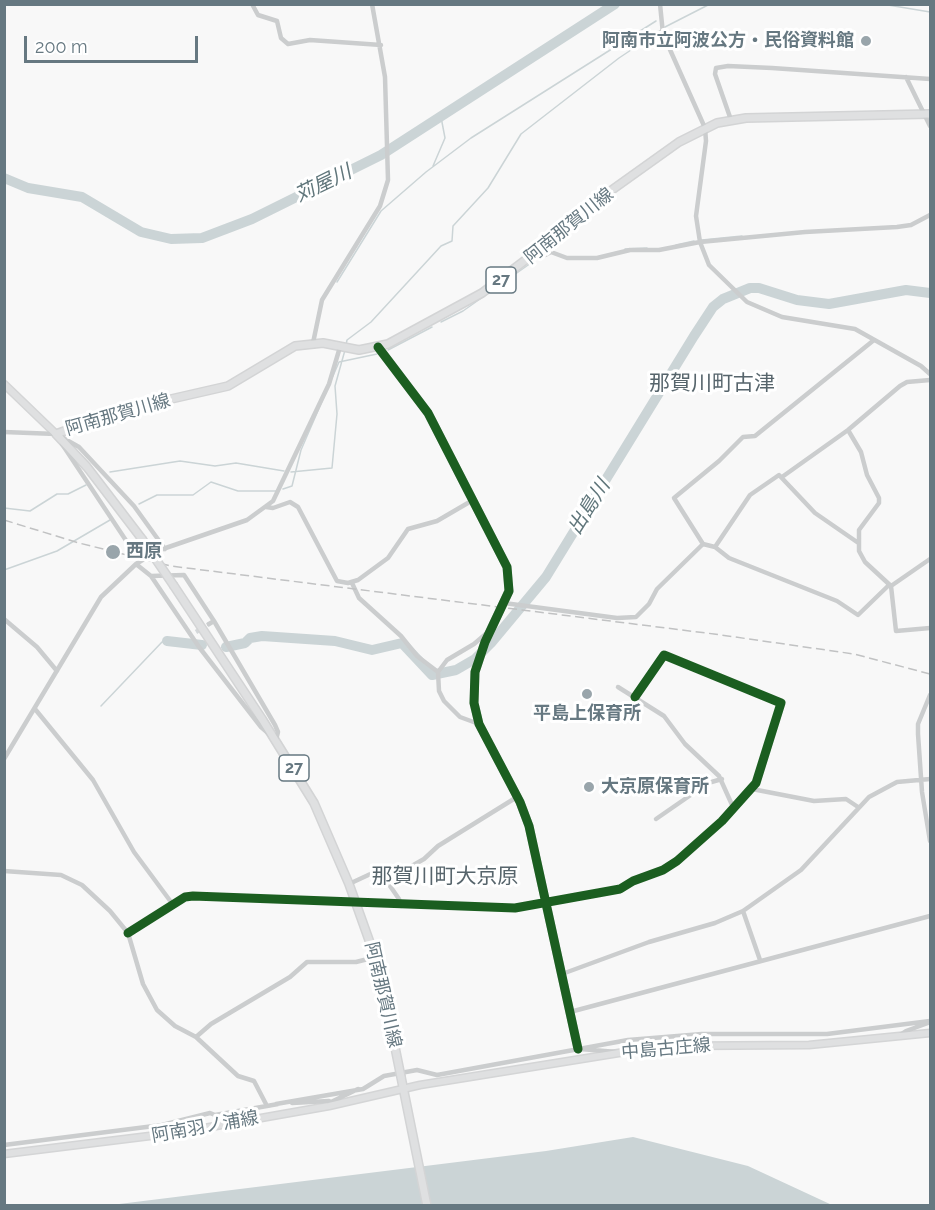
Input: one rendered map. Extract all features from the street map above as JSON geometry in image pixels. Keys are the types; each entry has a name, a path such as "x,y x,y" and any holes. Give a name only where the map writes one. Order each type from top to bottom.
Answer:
{"main road":[{"name":"阿南那賀川線","path":"427,1206 379,968 349,884 323,821 276,740 142,538 87,467 56,434 123,410 228,386 296,346 313,343 359,350 378,347 456,310 542,251 580,212 679,142 705,129 731,120 927,114"},
{"path":"378,347 422,402 507,567 510,582 504,603 475,672 473,690 479,724 517,797 529,826 578,1049"},
{"path":"4,384 56,434"},
{"name":"中島古庄線","path":"404,1091 618,1052 672,1045 809,1045 930,1033"},
{"name":"阿南羽ノ浦線","path":"4,1154 150,1137 404,1091"}],"street":[{"path":"252,4 258,15 277,21 284,43 310,40 381,45"},
{"path":"313,343 322,300 380,206 386,190 388,107 381,45 372,4"},
{"path":"660,4 663,34 705,129 706,141 696,216 700,240 709,265 736,293 771,314 855,329 930,374"},
{"path":"731,120 715,74 716,68 728,66 772,68 930,79"},
{"path":"906,77 927,114 930,126"},
{"path":"542,251 567,258 597,258 630,250 659,250 700,240 804,231 844,232 897,227 911,225 930,215"},
{"path":"874,340 755,436 743,437 720,461 674,498 703,544 715,547 729,558 837,601 858,615 890,585 930,559"},
{"path":"4,759 101,597 148,555 247,520 266,507 279,491 329,384 340,347"},
{"path":"782,477 848,430 900,386 907,382 930,380"},
{"path":"848,430 861,452 867,475 879,498 879,503 859,530 857,542 865,562 890,585 896,631 930,628"},
{"path":"4,432 56,434 79,447 106,474 165,549"},
{"path":"56,434 133,551 148,555"},
{"path":"715,547 750,495 778,475 815,513 857,542"},
{"path":"266,507 273,508 290,502 298,507 337,581 352,583 388,558 408,529 437,521 473,500"},
{"path":"504,603 617,618 636,617 649,604 657,589 703,544"},
{"path":"136,564 152,576 194,633 197,645 261,727 276,740 278,732 275,725 184,575 152,576"},
{"path":"352,583 359,598 401,636 417,656 438,672"},
{"path":"4,619 37,647 57,671"},
{"path":"209,624 214,621"},
{"path":"479,724 460,717 444,701 439,691 438,672 447,660 474,644 492,629"},
{"path":"128,933 185,897 193,896 400,906 515,908 620,889 633,881 663,870 699,842 752,789 759,777 781,703 664,655 635,697"},
{"path":"618,687 664,716 685,744 722,779 733,807"},
{"path":"930,695 918,724 921,779 930,841"},
{"path":"35,709 93,780 134,852 174,906"},
{"path":"656,819 708,783 722,779"},
{"path":"562,974 649,942 730,918 801,870 837,833 858,807 897,782 930,779"},
{"path":"752,789 814,801 846,799 858,807"},
{"path":"387,880 424,859 438,846 517,797"},
{"path":"349,884 379,870 387,880 400,906"},
{"path":"4,871 62,875 74,880 110,911 128,933 143,984 157,1010 175,1026 196,1037 238,1076 254,1081 267,1106"},
{"path":"743,911 760,960"},
{"path":"570,1011 930,915"},
{"path":"196,1037 219,1020 290,977 307,962 356,962 376,957"},
{"path":"4,1145 162,1125 210,1113 216,1116 358,1089 372,1085 384,1076 417,1070 437,1076 578,1049 652,1038 702,1034 827,1034 930,1022"},
{"path":"899,1037 906,1031 930,1022"},
{"path":"578,1049 618,1052"},
{"path":"276,1104 329,1103 358,1089"}],"shaded area":[{"path":"633,1137 748,1166 832,1205 103,1206 546,1151"}],"waterway":[{"name":"苅屋川","path":"4,178 28,188 82,197 141,232 171,239 202,238 252,219 381,155 615,4"},
{"path":"665,27 710,4"},
{"path":"882,4 930,12"},
{"path":"337,282 381,211 426,172 471,138 656,21"},
{"path":"346,345 347,340 371,322 441,246 452,241 453,226 488,188 521,134 619,58 661,30"},
{"path":"433,166 445,138 441,117"},
{"path":"702,240 742,236"},
{"path":"676,245 694,241"},
{"path":"625,249 647,248"},
{"path":"441,322 463,311 548,251"},
{"name":"出島川","path":"226,647 262,636 335,641 372,650 402,643 432,675 456,670 475,659 491,643 546,577 694,336 713,307 723,299 750,288 759,288 797,300 829,304 906,290 930,293"},
{"path":"388,350 432,327"},
{"path":"291,472 332,468 337,414 335,386 345,350"},
{"path":"283,489 292,486 301,450 339,362 377,354"},
{"path":"110,472 180,461 215,466 236,463 284,471"},
{"path":"139,504 157,495 193,495 211,482 238,491 276,491"},
{"path":"4,508 30,511 57,494 68,494 86,485"},
{"path":"4,570 57,551 110,520"},
{"path":"101,706 162,642 167,641"},
{"name":"出島川","path":"167,641 202,645"}],"tunnel":[{"path":"196,632 209,624"}],"railway":[{"path":"4,520 79,543 171,566 714,634 854,654 930,674"}],"cycle path":[{"path":"378,347 428,413 507,567 509,591 485,642 475,672 474,703 479,724 520,802 529,826 578,1049"},
{"path":"128,933 185,897 193,896 515,908 620,889 633,881 663,870 677,861 722,821 756,783 781,703 664,655 635,697"}],"place":[{"name":"阿南市立阿波公方・民俗資料館","path":"866,41"},
{"name":"西原","path":"113,552"},
{"name":"平島上保育所","path":"587,694"},
{"name":"大京原保育所","path":"589,787"}],"district":[{"name":"那賀川町古津","path":"712,384"},
{"name":"那賀川町大京原","path":"445,877"}]}
